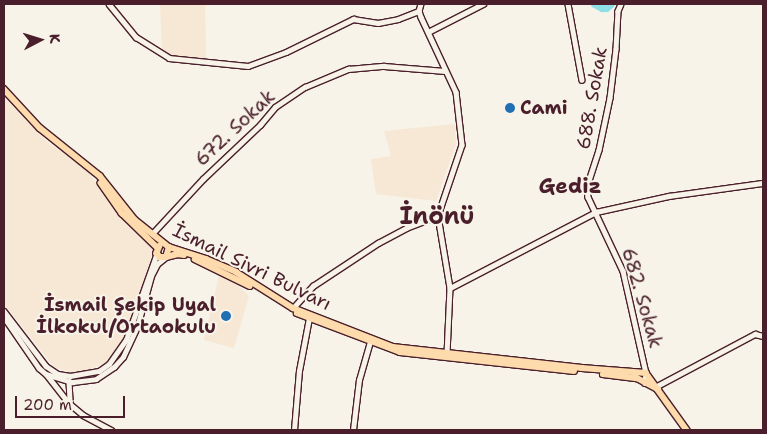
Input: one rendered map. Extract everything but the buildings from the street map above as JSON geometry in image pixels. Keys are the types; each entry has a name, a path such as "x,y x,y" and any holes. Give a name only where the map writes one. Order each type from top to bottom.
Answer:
{"main road":[{"name":"İsmail Sivri Bulvarı","path":"4,89 40,128 89,165 100,176 134,220 167,246 206,259 236,272 293,308 393,347 582,368 646,373"},
{"name":"İsmail Sivri Bulvarı","path":"89,165 122,213 157,250"},
{"path":"167,246 166,257 160,257 157,250 167,246"},
{"name":"İsmail Sivri Bulvarı","path":"166,257 178,254 187,255 223,271 280,305 370,342 400,352 609,374 637,378 658,388"},
{"path":"646,373 687,430"}],"street":[{"path":"109,4 136,38 170,58 248,66 286,52 353,19 378,23 398,19 419,11"},
{"path":"421,4 419,11 456,92 462,145 438,216 450,288 447,353"},
{"path":"428,32 483,4"},
{"path":"568,4 582,80"},
{"name":"688. Sokak","path":"588,196 587,188 597,160 610,98 616,50 618,11 621,4"},
{"name":"672. Sokak","path":"152,234 203,178 260,125 275,107 305,87 348,69 384,66 445,71"},
{"path":"450,288 596,212 669,196 763,183"},
{"name":"682. Sokak","path":"588,196 623,272 646,373 645,383"},
{"path":"293,308 313,286 378,243 406,228 438,216"},
{"path":"46,374 70,376 99,371 118,354 132,326 157,250"},
{"name":"İsmail Sivri Bulvarı","path":"69,385 96,379 114,367 123,357 136,327 151,276 157,264 166,257"},
{"path":"4,311 37,356 69,385"},
{"path":"4,317 40,368 70,404 83,415 111,430"},
{"path":"294,430 299,371 309,318"},
{"path":"658,388 755,334 763,336"},
{"path":"353,430 359,380 370,342"},
{"path":"57,376 57,388"},
{"path":"70,376 70,404"},
{"path":"57,388 69,385"}],"shaded area":[{"path":"160,4 205,4 206,61 171,58 162,52"},
{"path":"4,97 45,140 86,169 121,218 154,248 131,324 118,349 105,363 86,371 68,372 53,366 4,304"},
{"path":"455,124 456,144 436,201 376,194 371,159 391,156 384,131"},
{"name":"İsmail Şekip Uyal İlkokul/Ortaokulu","path":"219,275 239,286 249,296 234,348 204,340"}],"waterway":[{"path":"594,4 602,8 606,8 611,4"}],"place":[{"name":"Cami","path":"510,108"},
{"name":"İsmail Şekip Uyal İlkokul/Ortaokulu","path":"226,316"}],"district":[{"name":"Gediz","path":"570,186"},
{"name":"İnönü","path":"437,217"}]}
